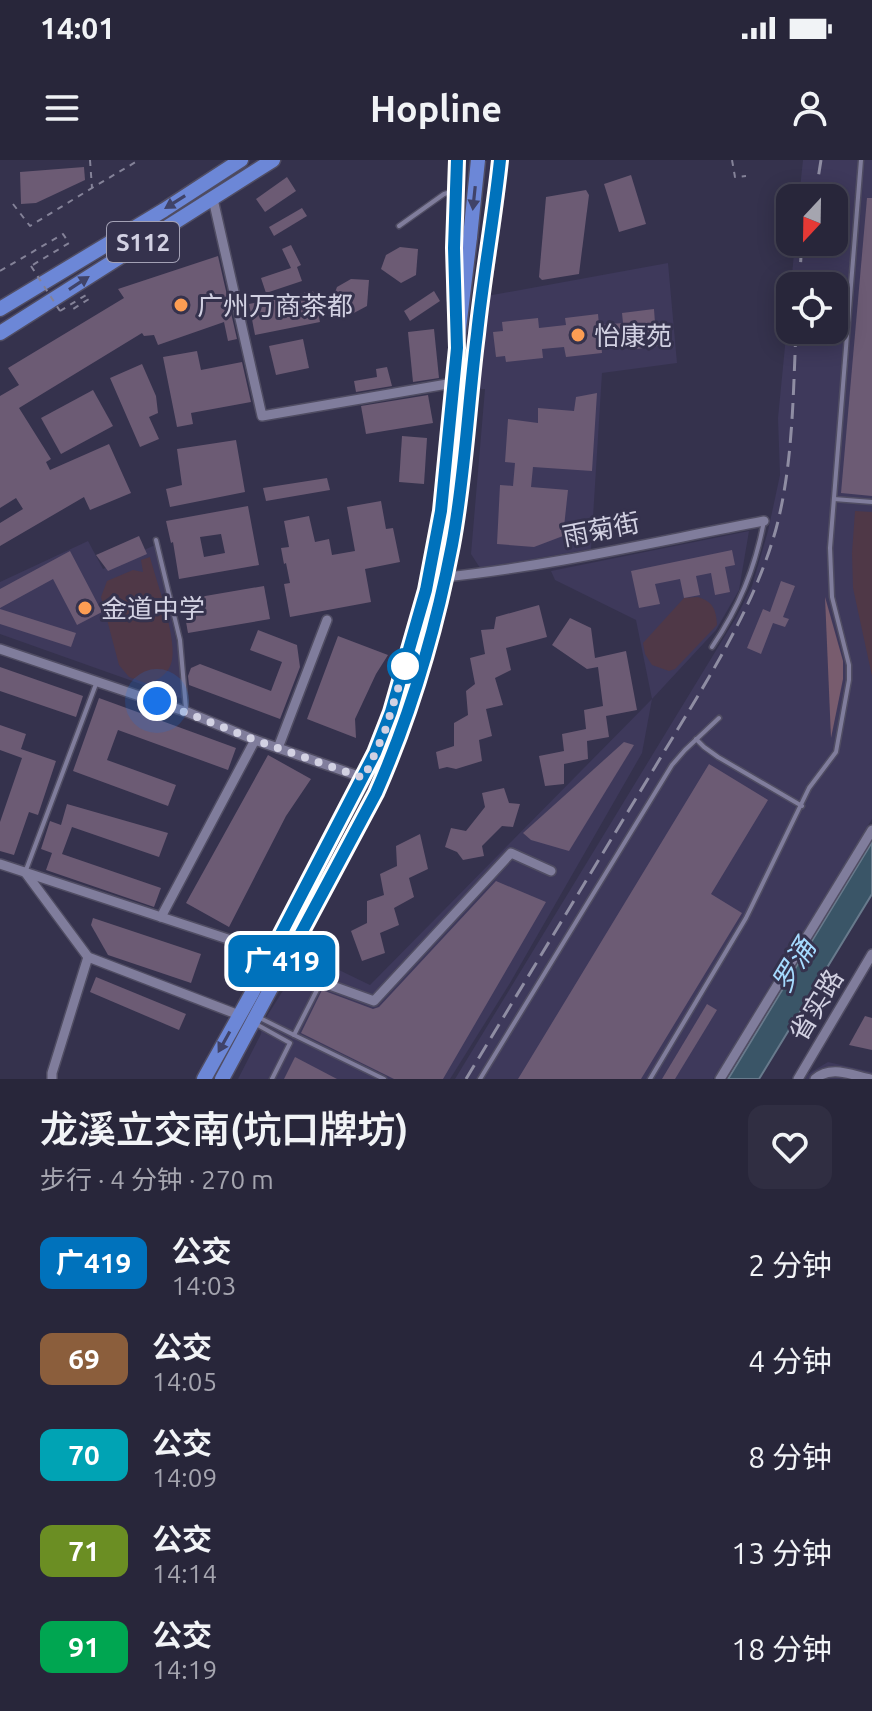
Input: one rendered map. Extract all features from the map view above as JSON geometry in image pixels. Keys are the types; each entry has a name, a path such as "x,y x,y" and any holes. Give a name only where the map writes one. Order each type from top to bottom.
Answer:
{"main road":[{"name":"S112","path":"0,309 241,160"},
{"name":"S112","path":"0,333 273,160"},
{"path":"457,160 454,248 457,348"},
{"path":"204,1079 364,778 391,712 426,590 441,511 478,160"},
{"path":"222,1079 376,793 404,723 445,577 458,500 500,160"}],"street":[{"path":"213,199 262,416 453,383"},
{"name":"雨菊街","path":"445,577 546,562 764,521"},
{"path":"278,748 327,620"},
{"path":"0,649 187,712 255,740 364,778"},
{"path":"161,917 255,740"},
{"path":"720,1079 872,830"},
{"path":"0,864 243,944 321,982 374,1001 511,853 551,871"},
{"path":"25,872 88,957 239,1015"},
{"name":"省实路","path":"798,1079 872,954"},
{"path":"52,1079 88,957"},
{"path":"815,1079 824,1072 833,1071 870,1079"}],"lane":[{"path":"650,1079 746,918 814,780 836,752 849,665 830,582 830,548 861,160"},
{"path":"399,226 444,194 456,191"},
{"path":"833,499 872,502"},
{"path":"712,647 730,620 747,584 764,521"},
{"path":"156,540 180,640 187,712"},
{"path":"25,872 97,681"},
{"path":"480,1079 672,765 719,718"},
{"path":"696,739 718,757 802,806"},
{"path":"294,1035 321,982"},
{"path":"255,1020 294,1035 384,1079"},
{"path":"255,1020 290,1043 272,1079"}],"path":[{"path":"90,160 92,188"},
{"path":"13,204 30,226 139,160"},
{"path":"732,160 735,177 746,176"},
{"path":"0,271 63,234 69,243 31,266 60,311 86,295 89,299 73,309"}],"shaded area":[{"path":"803,160 872,160 872,819 713,1079 455,1079 737,616 752,586 780,475 778,418 785,344 848,344 848,272 792,272 794,256 848,256 848,184 800,184"},
{"path":"668,263 677,363 602,373 591,549 480,568 471,554 485,389 477,389 487,296"},
{"path":"855,511 872,512 872,676 853,588"},
{"path":"749,531 739,590 716,630 652,699 636,620 555,580 551,571"},
{"name":"金道中学","path":"88,541 103,569 155,545 178,648 183,699 0,634 0,582"},
{"path":"150,557 173,654 167,671 148,684 129,677 119,665 101,597 107,581 133,570 143,572 141,560"},
{"path":"698,597 713,607 717,625 675,669 669,671 652,665 643,643 684,598"},
{"path":"825,597 843,661 843,679 831,738"},
{"path":"652,699 642,753 510,983 450,1079 238,1079 261,1034 262,1024 306,954 370,985"},
{"path":"828,1062 872,1072 872,1079 805,1079"}],"water":[{"path":"872,842 872,894 759,1079 728,1079"}],"building":[{"path":"84,167 85,180 36,203 21,204 20,172"},
{"path":"631,175 646,224 619,232 604,184"},
{"path":"287,177 296,191 265,212 256,199"},
{"path":"586,190 589,195 579,274 542,280 539,277 546,197"},
{"path":"867,198 872,198 872,496 841,493"},
{"path":"302,208 307,216 274,236 269,227"},
{"path":"291,245 301,265 297,267 302,281 266,293 261,278 291,268 282,249"},
{"path":"400,247 418,249 416,275 401,283 381,269 386,255"},
{"path":"218,256 237,339 228,341 224,322 158,345 154,335 144,336 142,333 19,408 51,459 46,462 50,470 109,444 131,493 90,510 84,497 0,546 0,523 23,509 16,498 0,508 0,396 19,385 8,368 124,298 118,289"},
{"path":"351,279 369,280 367,306 352,314 332,300 337,287"},
{"path":"313,291 320,322 255,335 249,304"},
{"path":"434,291 440,301 410,321 404,311"},
{"name":"怡康苑","path":"654,309 655,323 667,322 669,334 657,336 658,346 629,350 627,339 601,342 602,353 566,357 564,347 542,349 543,358 506,362 505,356 496,357 493,332 503,331 502,322 538,318 539,328 566,325 565,318 598,314 599,325 623,323 622,313"},
{"path":"434,329 439,378 413,382 408,332"},
{"path":"303,339 309,368 276,375 269,346"},
{"path":"197,351 201,370 242,362 251,402 191,413 193,424 177,427 163,357"},
{"path":"142,364 156,396 158,413 149,417 159,439 140,447 110,378"},
{"path":"387,367 392,386 356,392 354,381 377,377 376,369"},
{"path":"93,390 113,426 61,454 41,418"},
{"path":"597,393 592,471 533,467 531,487 568,490 563,536 534,547 497,544 500,485 513,486 515,463 505,462 508,419 538,423 538,408 574,411 576,397"},
{"path":"428,395 433,423 366,434 361,406"},
{"path":"402,436 427,438 424,484 399,482"},
{"path":"236,440 245,492 170,507 166,489 182,485 177,449"},
{"path":"327,478 330,490 266,501 263,488"},
{"path":"381,501 386,529 393,528 400,562 365,569 371,602 290,617 284,584 290,583 281,548 289,547 284,521 309,516 315,542 329,539 332,555 355,551 347,507"},
{"path":"248,506 259,565 179,579 166,521","holes":["221,534 225,553 204,557 200,537"]},
{"path":"139,536 147,554 108,571 96,555"},
{"path":"732,550 735,565 725,567 730,592 715,595 711,573 696,576 700,595 684,598 680,579 655,584 660,604 639,608 631,571"},
{"path":"70,551 102,612 77,625 53,579 0,608 0,589"},
{"path":"781,581 795,586 783,617 789,619 785,627 773,623 761,654 747,648 763,609 770,612"},
{"path":"264,586 270,619 188,633 182,600"},
{"path":"539,605 547,637 506,648 511,670 495,678 503,705 486,709 492,736 479,740 482,761 456,769 439,769 436,752 454,746 454,723 468,715 466,691 475,684 470,658 485,654 481,630 494,629 496,617"},
{"path":"0,609 76,633 71,647 0,624"},
{"path":"570,618 591,628 595,658 626,651 637,710 606,716 609,737 587,741 588,759 564,764 564,784 545,786 539,756 564,751 562,734 586,729 584,710 603,706 598,667 587,669 552,645"},
{"path":"258,630 297,645 300,667 280,719 189,685 191,668 200,664 271,691 282,662 250,650"},
{"path":"338,636 388,655 355,719 356,738 307,719"},
{"path":"0,667 83,696 76,717 0,691"},
{"path":"99,698 236,748 228,770 118,730 107,760 176,785 168,806 73,771"},
{"path":"0,725 26,734 21,749 56,761 38,815 29,812 14,855 0,851 0,822 22,758 0,750"},
{"path":"624,742 634,745 569,851 531,840 523,833"},
{"path":"268,755 311,779 286,816 229,927 186,903"},
{"path":"709,764 768,800 711,894 742,913 641,1079 518,1079"},
{"path":"504,788 509,803 520,804 513,827 502,826 482,846 484,856 463,860 457,852 445,847 451,828 466,831 485,807 482,793"},
{"path":"67,804 168,833 159,857 72,827 62,854 161,888 154,907 46,870 52,853 41,849 50,821 61,825"},
{"path":"420,834 428,869 409,878 414,897 394,908 399,925 380,933 385,953 362,961 351,931 367,923 367,901 384,895 380,874 397,866 396,846"},
{"path":"496,881 546,902 443,1079 394,1079 301,1033 322,990 373,1009 379,1007"},
{"path":"93,918 201,954 191,983 108,955 91,925"},
{"path":"96,977 186,1014 179,1030 90,992"},
{"path":"707,1004 717,1010 675,1079 662,1079"},
{"path":"865,1016 872,1018 872,1050 849,1045"},
{"path":"295,1057 337,1079 284,1079"}],"railway":[{"path":"817,184 821,160"},
{"path":"800,272 801,256"},
{"path":"466,1079 707,681 753,592 766,561 782,505 791,430 795,344"}],"bus line":[{"name":"广419","path":"457,160 454,248 457,348 441,511 426,590 385,731 364,778 270,955 285,963 389,764 442,594 458,500 500,160"}],"place":[{"name":"广州万商茶都","path":"181,305"},
{"name":"怡康苑","path":"578,335"},
{"name":"金道中学","path":"85,608"}],"route":[{"path":"157,701 364,778 385,731 406,663 405,666"}],"water label":[{"name":"罗涌","path":"793,965"}]}
